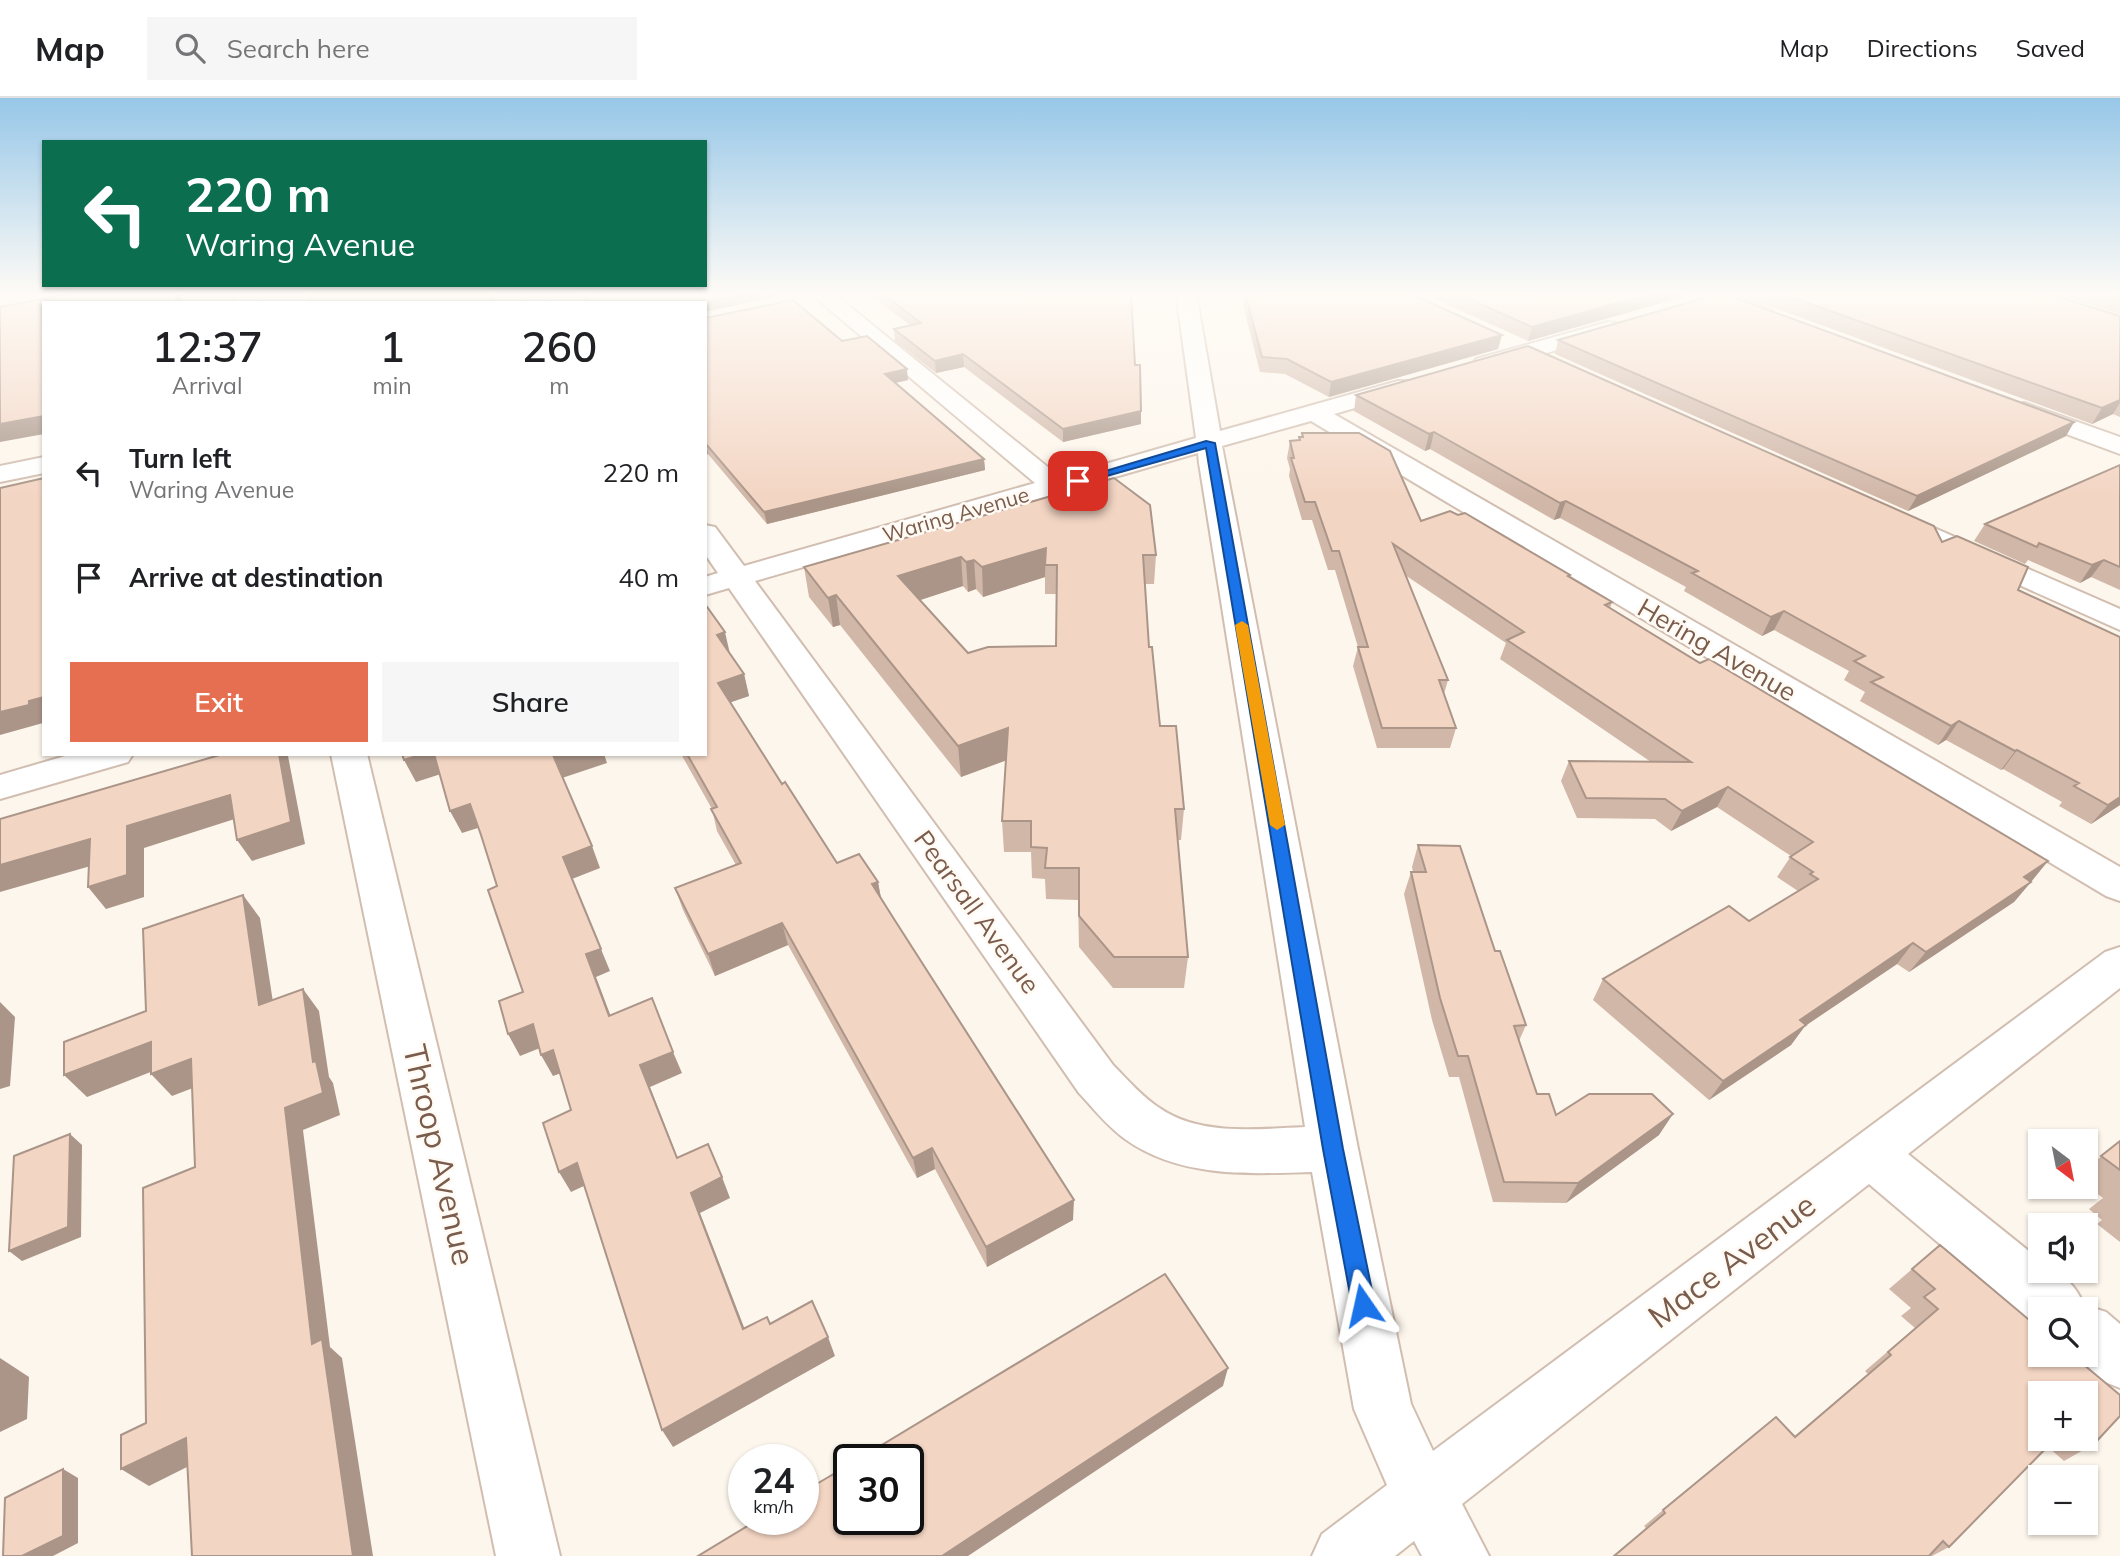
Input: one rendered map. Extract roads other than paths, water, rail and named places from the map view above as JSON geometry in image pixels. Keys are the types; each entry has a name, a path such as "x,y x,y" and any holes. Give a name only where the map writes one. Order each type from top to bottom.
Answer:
{"street":[{"path":"900,361 1056,487"},
{"path":"1197,361 1333,1149 1383,1409 1423,1497 1457,1556"},
{"path":"1458,372 1495,361"},
{"path":"1547,361 1565,369"},
{"name":"Waring Avenue","path":"721,581 1432,379"},
{"path":"2007,404 2120,446"},
{"name":"Hering Avenue","path":"1315,413 2120,886"},
{"path":"0,474 42,465"},
{"path":"1868,507 2120,621"},
{"name":"Pearsall Avenue","path":"707,539 721,581 1096,1079 1125,1110 1151,1130 1181,1143 1219,1149 1333,1149"},
{"path":"0,787 108,756"},
{"name":"Throop Avenue","path":"349,756 528,1556"},
{"name":"Mace Avenue","path":"1344,1556 1492,1441 1872,1156 2120,964"},
{"path":"1872,1156 2043,1297"},
{"path":"2098,1342 2120,1360"}]}
